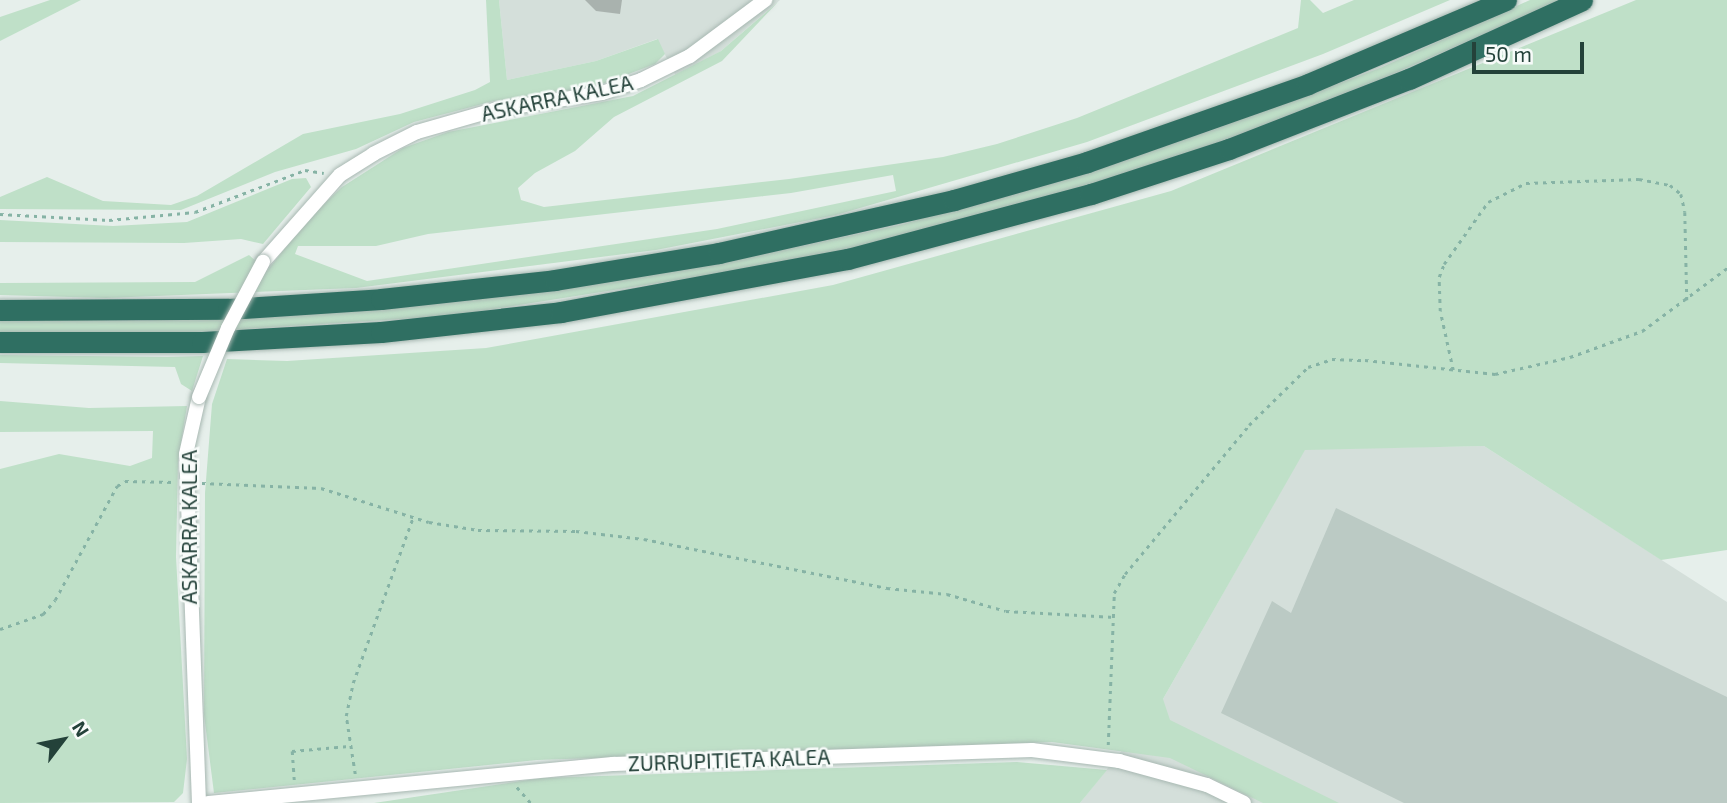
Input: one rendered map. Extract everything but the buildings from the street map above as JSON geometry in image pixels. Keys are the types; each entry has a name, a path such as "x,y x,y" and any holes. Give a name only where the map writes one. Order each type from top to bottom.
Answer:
{"highway":[{"path":"0,310 228,309 381,299 555,280 719,253 954,200 1087,162 1308,84 1506,0"},
{"path":"0,342 202,342 381,332 561,312 848,259 1091,194 1228,149 1409,79 1582,0"}],"street":[{"name":"ASKARRA KALEA","path":"199,803 186,454 199,397 228,328 263,262 298,218 340,175 417,132 494,110 602,93 641,80 690,56 765,0"},
{"name":"ZURRUPITIETA KALEA","path":"208,803 626,764 1032,750 1105,759 1207,785 1244,803"}],"path":[{"path":"0,214 109,220 195,212 305,170 340,175"},
{"path":"1452,370 1440,311 1439,278 1444,264 1488,202 1525,183 1639,179 1670,185 1681,194 1685,212 1687,300"},
{"path":"1105,759 1115,617 1114,593 1125,574 1249,425 1308,367 1332,359 1365,360 1495,374 1570,357 1642,331 1727,268"},
{"path":"0,629 43,614 55,600 117,486 125,481 321,488 412,517 478,530 576,531 644,539 875,586 947,594 1006,611 1115,617"},
{"path":"359,787 349,746 346,716 353,683 412,517"},
{"path":"295,794 292,751 349,746"}],"shaded area":[{"path":"499,0 780,0 721,51 676,76 657,39 596,61 507,80"},
{"path":"1484,446 1727,602 1727,803 1080,803 1163,699 1305,449"}],"green space":[{"path":"50,0 81,0 0,41 0,17"},
{"path":"486,0 499,0 507,80 596,61 658,39 665,54 655,64 597,86 494,101 414,122 356,149 275,172 181,210 0,209 0,197 47,177 103,201 171,205 197,196 303,134 400,114 475,90 490,82"},
{"path":"1301,0 1310,0 1323,13 1354,0 1450,0 1323,54 1087,142 836,215 656,250 356,288 106,298 0,295 0,283 195,282 249,255 267,271 308,219 342,187 403,148 448,132 633,96 721,51 778,2 722,61 614,117 575,151 535,173 518,188 521,200 544,207 789,179 943,157 997,144 1077,118 1298,28","holes":["893,175 896,191 717,229 367,281 295,254 298,246 376,246 428,234 791,193"]},
{"path":"1530,0 1561,0 1386,77 1217,143 1071,191 911,235 779,264 449,316 148,335 0,333 0,319 140,321 445,303 603,282 774,252 904,224 1210,131 1380,68"},
{"path":"1636,0 1727,0 1727,550 1661,560 1484,446 1305,450 1163,699 1170,720 1339,803 1263,803 1170,758 1052,742 537,760 214,793 204,715 205,493 212,404 227,359 287,361 486,348 833,285 1171,191"},
{"path":"306,178 311,187 263,244 241,239 184,243 0,242 0,220 113,226 187,222 292,179"},
{"path":"0,355 203,356 192,391 181,384 175,367 0,363"},
{"path":"0,401 89,408 187,406 178,461 176,557 187,759 183,793 174,802 0,803 0,469 59,454 130,466 152,458 153,431 0,432"},
{"path":"1017,762 1107,770 1080,803 374,803 542,778"}]}
